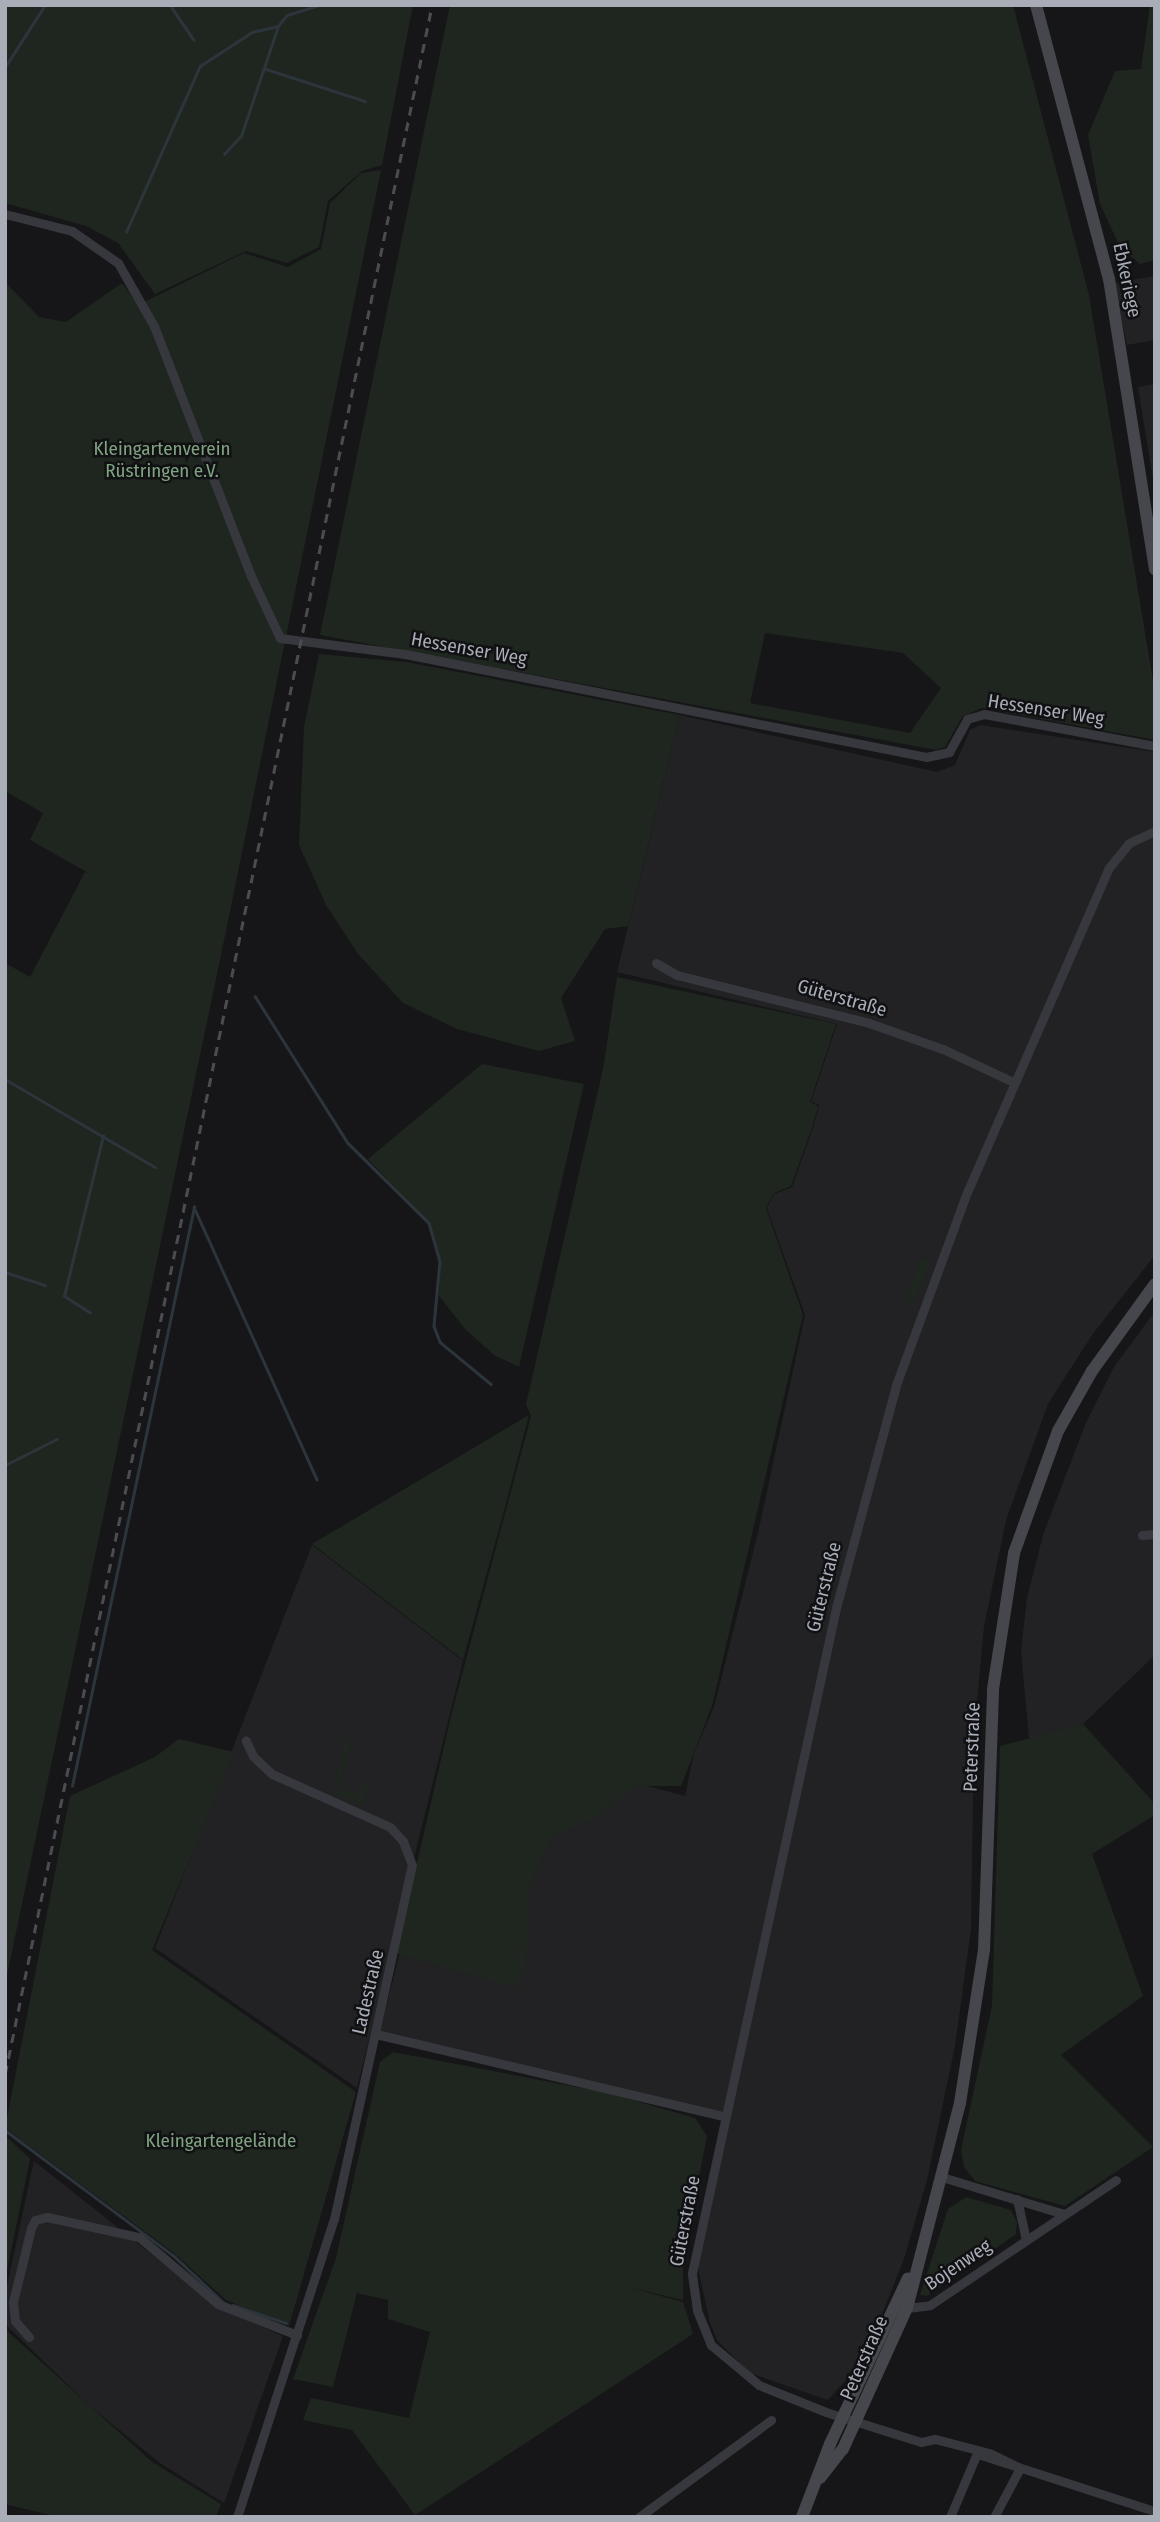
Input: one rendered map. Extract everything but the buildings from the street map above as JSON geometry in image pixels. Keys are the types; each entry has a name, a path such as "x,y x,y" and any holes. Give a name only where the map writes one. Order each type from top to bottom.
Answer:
{"main road":[{"name":"Ebkeriege","path":"1036,5 1109,279 1155,569"},
{"name":"Peterstraße","path":"820,2479 856,2421 907,2308 942,2178 968,2057 982,1963 993,1689 1014,1553 1058,1431 1091,1371 1155,1284"},
{"name":"Peterstraße","path":"802,2517 820,2479 843,2417 923,2245"}],"street":[{"name":"Hessenser Weg","path":"5,214 72,231 118,263 154,326 255,586 280,638 405,654 926,757 949,752 967,719 984,714 1155,746"},
{"name":"Güterstraße","path":"1155,831 1129,843 1108,869 1013,1082 940,1259 889,1409 836,1608 694,2253 692,2292 701,2326 711,2345 739,2373 843,2417 922,2442 935,2439 977,2453 1011,2460 1020,2468 1155,2511"},
{"name":"Güterstraße","path":"656,962 677,975 869,1023 943,1049 1013,1082"},
{"path":"1142,1535 1155,1534"},
{"name":"Ladestraße","path":"237,2517 334,2220 412,1875 411,1856 397,1833 383,1822 265,1769 246,1741"},
{"path":"376,2035 724,2116"},
{"path":"942,2178 1065,2214"},
{"name":"Bojenweg","path":"907,2308 930,2305 1116,2180"},
{"path":"1017,2199 1026,2240"},
{"path":"29,2337 15,2321 13,2302 35,2220 47,2217 99,2225 139,2237 218,2304 297,2335"},
{"path":"639,2517 771,2420"},
{"path":"950,2517 977,2453"},
{"path":"994,2517 1020,2468"}],"shaded area":[{"path":"1155,276 1155,340 1127,345 1114,283"},
{"path":"1155,384 1155,492 1138,387"},
{"path":"680,715 937,772 955,765 970,730 980,725 1155,752 1155,1255 1092,1335 1048,1404 1006,1520 984,1627 974,1733 971,1929 955,2046 927,2180 904,2259 873,2337 851,2374 828,2400 750,2373 717,2340 710,2323 696,2259 728,2119 378,2039 401,1948 525,1885 547,1836 632,1782 685,1796 694,1753 714,1707 758,1533 805,1315 767,1208 774,1194 792,1187 813,1128 819,1105 811,1102 837,1024 617,972"},
{"path":"1155,1311 1155,1655 1083,1724 1029,1739 1021,1650 1027,1598 1043,1535 1085,1425 1114,1367"},
{"path":"312,1545 463,1661 357,2088 155,1948"},
{"path":"34,2161 219,2308 283,2336 224,2503 160,2463 91,2407 5,2324 5,2295"}],"green space":[{"path":"5,5 413,5 382,165 362,171 328,201 319,247 287,263 246,251 155,294 118,243 86,226 5,203"},
{"path":"450,5 1013,5 1089,295 1155,693 1155,740 982,708 963,716 945,747 936,750 320,635","holes":["765,633 903,653 941,688 910,733 750,703"]},
{"path":"1150,5 1155,5 1155,260 1140,264 1120,247 1100,204 1088,135 1115,71 1141,69"},
{"name":"Kleingartenverein Rüstringen e.V.","path":"381,170 226,931 5,1985 5,963 30,977 85,872 92,875 30,840 43,813 5,791 5,282 39,317 66,322 122,283 138,305 244,253 288,267 321,249 330,203 361,173"},
{"path":"319,654 406,662 680,715 628,926 605,929 561,998 575,1041 539,1051 457,1029 403,1003 358,954 326,905 299,845 304,727"},
{"path":"617,977 836,1024 810,1102 818,1106 812,1128 791,1186 774,1193 766,1208 803,1315 712,1706 681,1786 635,1786 591,1820 552,1837 531,1880 526,1961 517,1988 396,1953 452,1712 531,1416 526,1404 603,1069"},
{"path":"482,1064 584,1084 519,1367 494,1355 465,1329 439,1296 440,1261 429,1223 368,1159"},
{"path":"920,1258 929,1261 915,1304 906,1301"},
{"path":"529,1415 504,1511 463,1660 312,1544"},
{"path":"1083,1724 1155,1804 1155,1815 1092,1854 1143,1996 1061,2055 1153,2147 1065,2206 975,2181 964,2167 961,2150 992,2006 1000,1746"},
{"path":"346,1736 351,1744 336,1790 359,1792 361,1783 369,1783 363,1807 333,1794"},
{"name":"Kleingartengelände","path":"179,1739 234,1752 152,1950 356,2092 289,2326 226,2300 175,2254 5,2128 70,1796 155,1757"},
{"path":"393,2052 608,2093 695,2118 707,2136 683,2258 683,2300 627,2287 683,2302 693,2334 415,2515 352,2430 303,2420 311,2398 409,2418 430,2332 388,2319 388,2300 357,2293 333,2387 293,2379 336,2258 380,2062"},
{"path":"5,2135 30,2159 5,2280"},
{"path":"966,2197 1011,2210 1017,2222 1016,2234 927,2296 920,2295 948,2209"},
{"path":"5,2329 152,2462 221,2504 216,2517 58,2517 5,2504"}],"waterway":[{"path":"5,67 45,5"},
{"path":"170,5 194,40"},
{"path":"224,154 241,136 278,26 287,15 319,5"},
{"path":"126,232 200,66 252,32 278,26"},
{"path":"266,69 365,101"},
{"path":"255,996 348,1143 429,1223 440,1261 434,1326 440,1342 491,1384"},
{"path":"5,1079 155,1167"},
{"path":"90,1313 64,1296 103,1136"},
{"path":"194,1207 317,1480"},
{"path":"72,1786 194,1207"},
{"path":"5,1272 45,1285"},
{"path":"5,1465 57,1439"},
{"path":"5,2130 173,2255 223,2302"},
{"path":"233,2305 286,2323"}],"railway":[{"path":"5,2074 432,5"}]}
